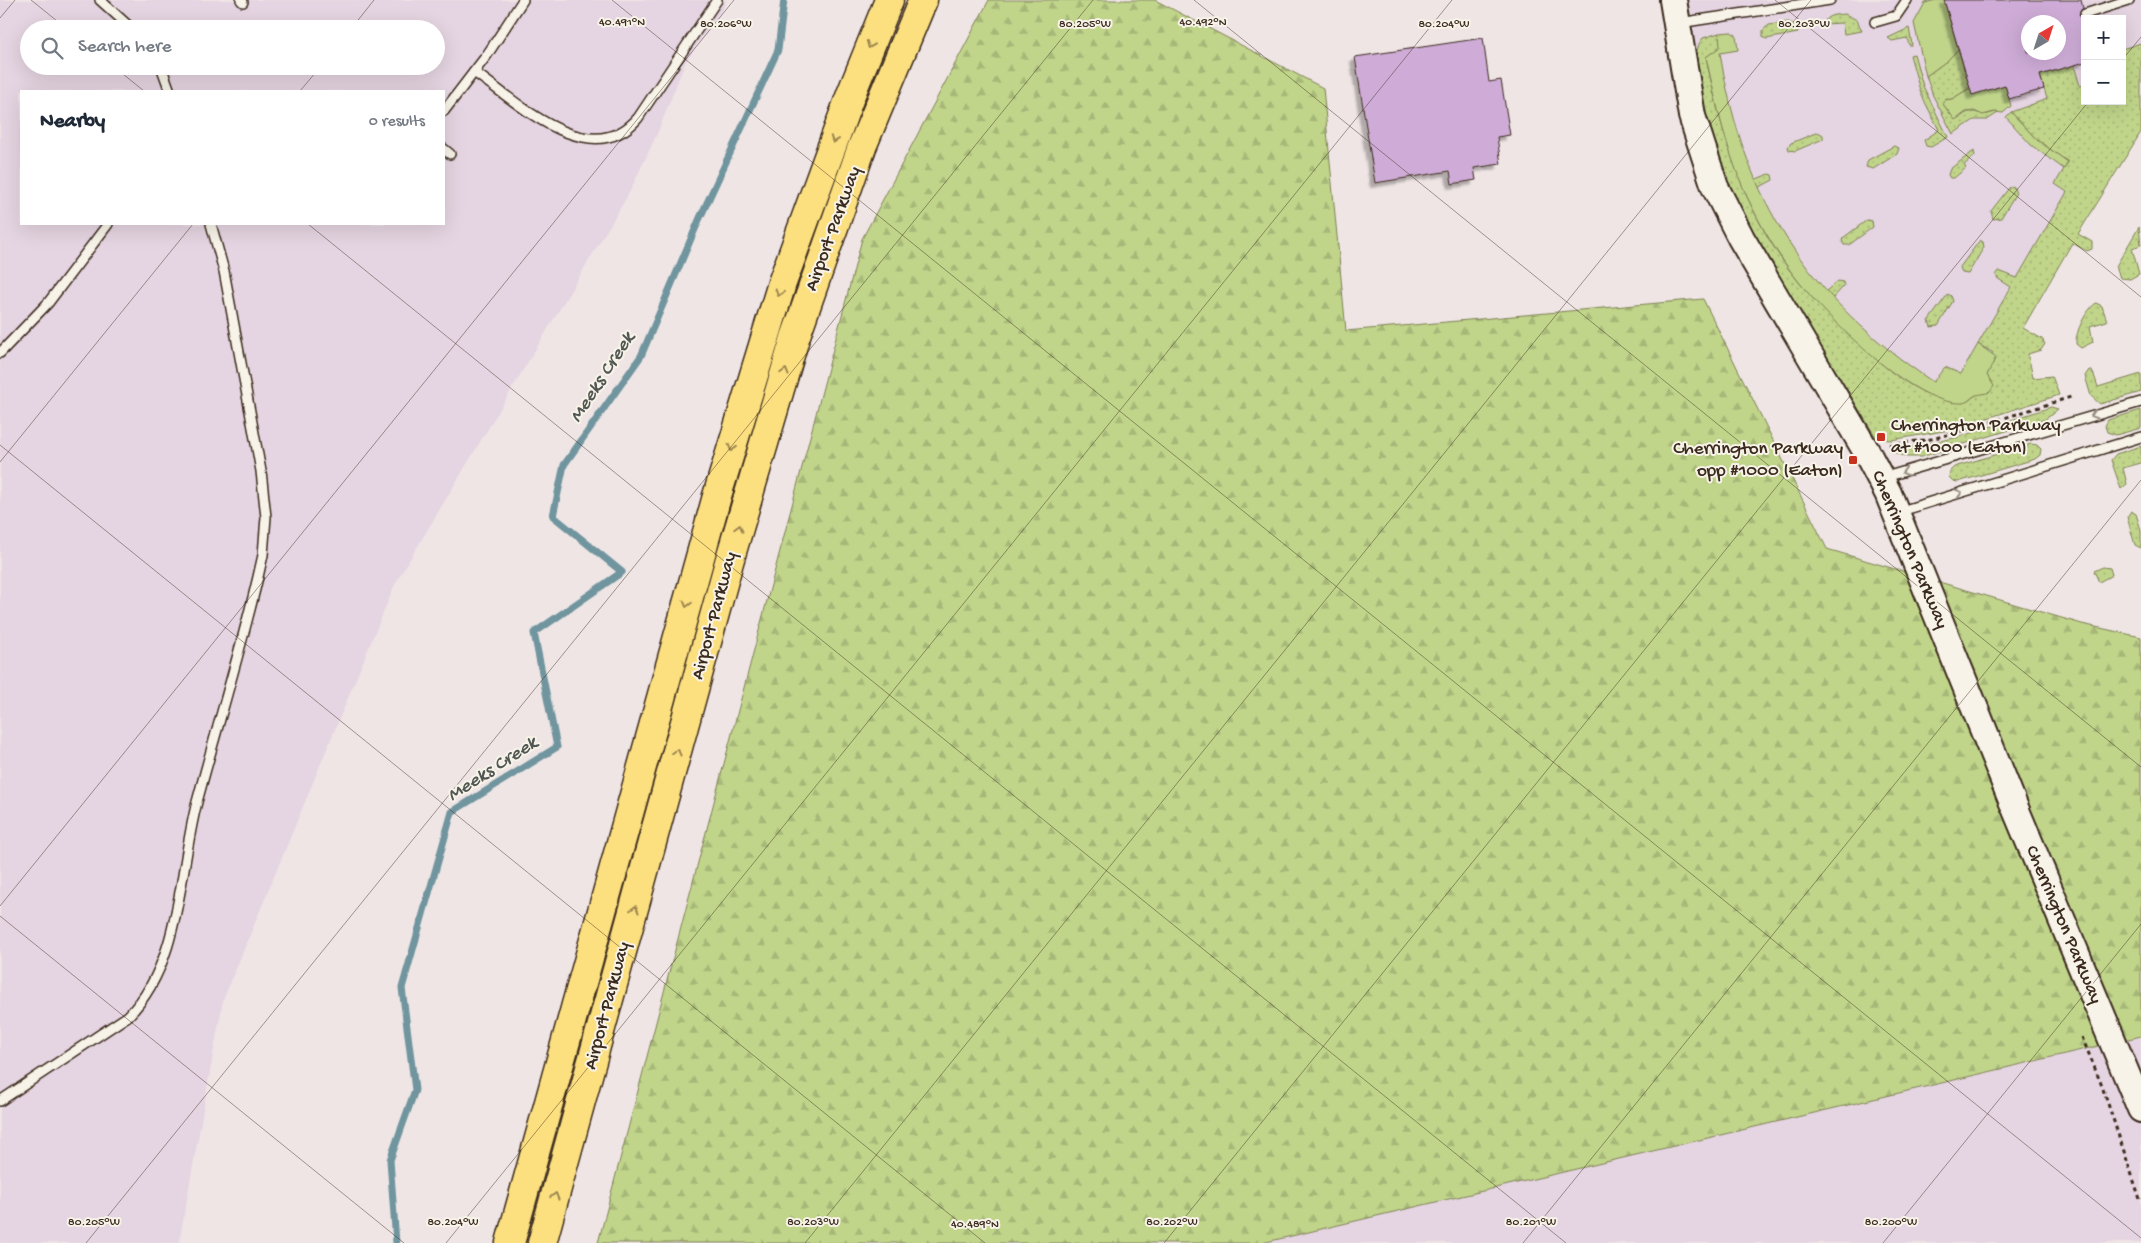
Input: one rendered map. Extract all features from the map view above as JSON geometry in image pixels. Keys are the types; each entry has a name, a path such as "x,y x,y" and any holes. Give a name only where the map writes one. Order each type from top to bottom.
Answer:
{"highway":[{"name":"Airport Parkway","path":"510,1243 717,496 782,283 851,94 889,0"},
{"name":"Airport Parkway","path":"542,1243 729,562 795,338 862,148 923,0"}],"street":[{"name":"Cherrington Parkway","path":"1675,12 1692,116 1706,161 1723,204 1865,450 1896,513 2013,803 2141,1109"}],"lane":[{"path":"100,0 122,20"},
{"path":"445,110 474,72 524,0"},
{"path":"474,72 528,112 552,126 595,139 614,136 630,127 638,118 717,0"},
{"path":"1675,12 1830,0"},
{"path":"1875,22 1896,16 1907,0"},
{"path":"2084,14 2129,0"},
{"path":"164,75 170,90"},
{"path":"0,353 48,303 107,225"},
{"path":"0,1101 128,1016 139,1005 155,980 173,921 197,802 258,577 263,555 266,517 261,471 224,272 211,225"},
{"path":"1880,479 2141,402"},
{"path":"1896,513 2141,437"}],"path":[{"path":"1889,445 1931,439 1966,430 2074,396"},
{"path":"2080,1032 2102,1086 2141,1202"}],"shaded area":[{"path":"0,0 726,0 723,9 685,63 657,134 628,195 395,584 223,1000 179,1243 0,1243"},
{"path":"1688,0 2141,0 2141,104 1950,414 1804,305 1693,99"},
{"path":"2141,1036 2141,1243 1262,1243 2074,1052"}],"green space":[{"path":"989,0 1155,0 1323,88 1346,331 1703,299 1827,549 2082,624 2141,637 2141,1036 1262,1243 598,1243 862,239"},
{"path":"1944,0 1958,49 1948,60 1926,76 1914,23 1925,3"},
{"path":"1845,14 1857,20 1862,31 1844,34 1842,23 1824,24 1829,17"},
{"path":"1788,22 1796,25 1798,33 1766,39 1763,37 1763,30 1769,25"},
{"path":"1909,28 1912,45 1909,45 1907,38 1892,41 1888,38"},
{"path":"1731,32 1736,35 1738,50 1720,53 1731,106 1746,155 1765,200 1789,242 1817,280 1850,316 1889,350 1933,382 1945,367 1961,374 1978,344 1996,357 1987,375 1994,386 1990,392 1976,395 1963,403 1944,401 1923,392 1901,379 1858,344 1809,294 1784,263 1763,228 1743,187 1724,133 1714,95 1706,57 1720,47 1719,33"},
{"path":"1719,33 1721,47 1706,57 1730,153 1755,213 1770,241 1788,268 1833,319 1876,359 1897,376 1919,390 1948,401 1968,401 1991,383 1987,375 1993,363 1992,352 1978,344 2011,287 1997,278 1996,275 1999,271 2017,278 2067,192 2055,184 2068,162 2037,140 2011,112 2047,99 2040,75 2074,65 2081,86 2081,105 2126,105 2126,48 2141,43 2141,132 2078,234 2092,242 2092,249 2087,251 2072,243 2023,328 2042,339 2045,344 2041,350 2028,354 2033,378 2052,376 2059,395 1950,430 1891,440 1877,439 1753,235 1734,195 1711,135 1696,77 1696,53 1703,38"},
{"path":"1958,49 1970,88 1952,99 1945,100 1943,104 1951,115 1959,119 1968,112 1998,113 1987,120 1974,120 1953,134 1933,96 1926,76 1948,60"},
{"path":"1914,54 1923,86 1948,137 1931,147 1926,146 1924,140 1939,130 1921,94 1910,55"},
{"path":"2005,85 2011,106 2003,113 1994,112 1983,115 1974,111 1966,112 1955,120 1943,104 1945,100 1952,99 1970,88 1972,95"},
{"path":"2011,112 2037,140 2068,162 2064,169 2031,145 2006,117"},
{"path":"1818,132 1823,135 1823,139 1795,151 1789,150 1788,147 1791,143"},
{"path":"1894,146 1899,148 1897,154 1873,169 1866,167 1868,160"},
{"path":"1974,151 1975,156 1964,165 1966,168 1954,178 1950,178 1948,175 1950,169"},
{"path":"1769,174 1772,175 1773,180 1758,188 1754,180"},
{"path":"2013,186 2016,193 2001,218 1993,219 1991,211 2009,188"},
{"path":"1867,220 1872,221 1873,227 1849,245 1844,245 1843,238"},
{"path":"2139,227 2141,245 2132,248 2139,274 2130,279 2120,278 2116,266"},
{"path":"1980,240 1983,242 1984,247 1968,274 1962,273 1960,267"},
{"path":"1838,281 1843,282 1844,286 1833,298 1826,291"},
{"path":"1948,294 1953,301 1938,326 1931,327 1929,320"},
{"path":"2096,303 2102,306 2107,321 2090,326 2093,342 2081,348 2076,344 2079,328 2085,316"},
{"path":"2089,370 2093,372 2098,387 2141,374 2141,392 2100,404 2091,396 2085,376"},
{"path":"2051,407 2058,409 2046,419 1921,457 1907,457 1890,451 1959,437"},
{"path":"2141,410 2141,428 2116,435 2107,432 2105,426 2108,420"},
{"path":"2031,444 2037,445 2041,449 2040,455 2035,459 1958,482 1953,481 1949,477 1950,471 1954,467"},
{"path":"2141,446 2141,463 2123,468 2127,484 2121,489 2111,460 2116,454"},
{"path":"2131,511 2136,514 2141,530 2141,548 2135,545 2127,517"},
{"path":"2103,567 2110,568 2112,575 2099,582 2094,571"}],"building":[{"path":"1944,0 2081,0 2083,8 2079,15 2081,17 2081,63 2040,75 2044,89 2009,99 2005,85 1972,95"},
{"path":"1483,38 1489,82 1501,80 1510,135 1497,137 1501,164 1474,168 1476,180 1452,184 1450,171 1375,183 1355,57"}],"waterway":[{"name":"Meeks Creek","path":"396,1243 390,1160 415,1090 402,988 452,812 557,747 534,633 622,572 553,516 564,465 641,356 699,220 778,50 784,0"}],"place":[{"name":"Cherrington Parkway at #1000 (Eaton)","path":"1881,437"},
{"name":"Cherrington Parkway opp #1000 (Eaton)","path":"1853,460"}]}
